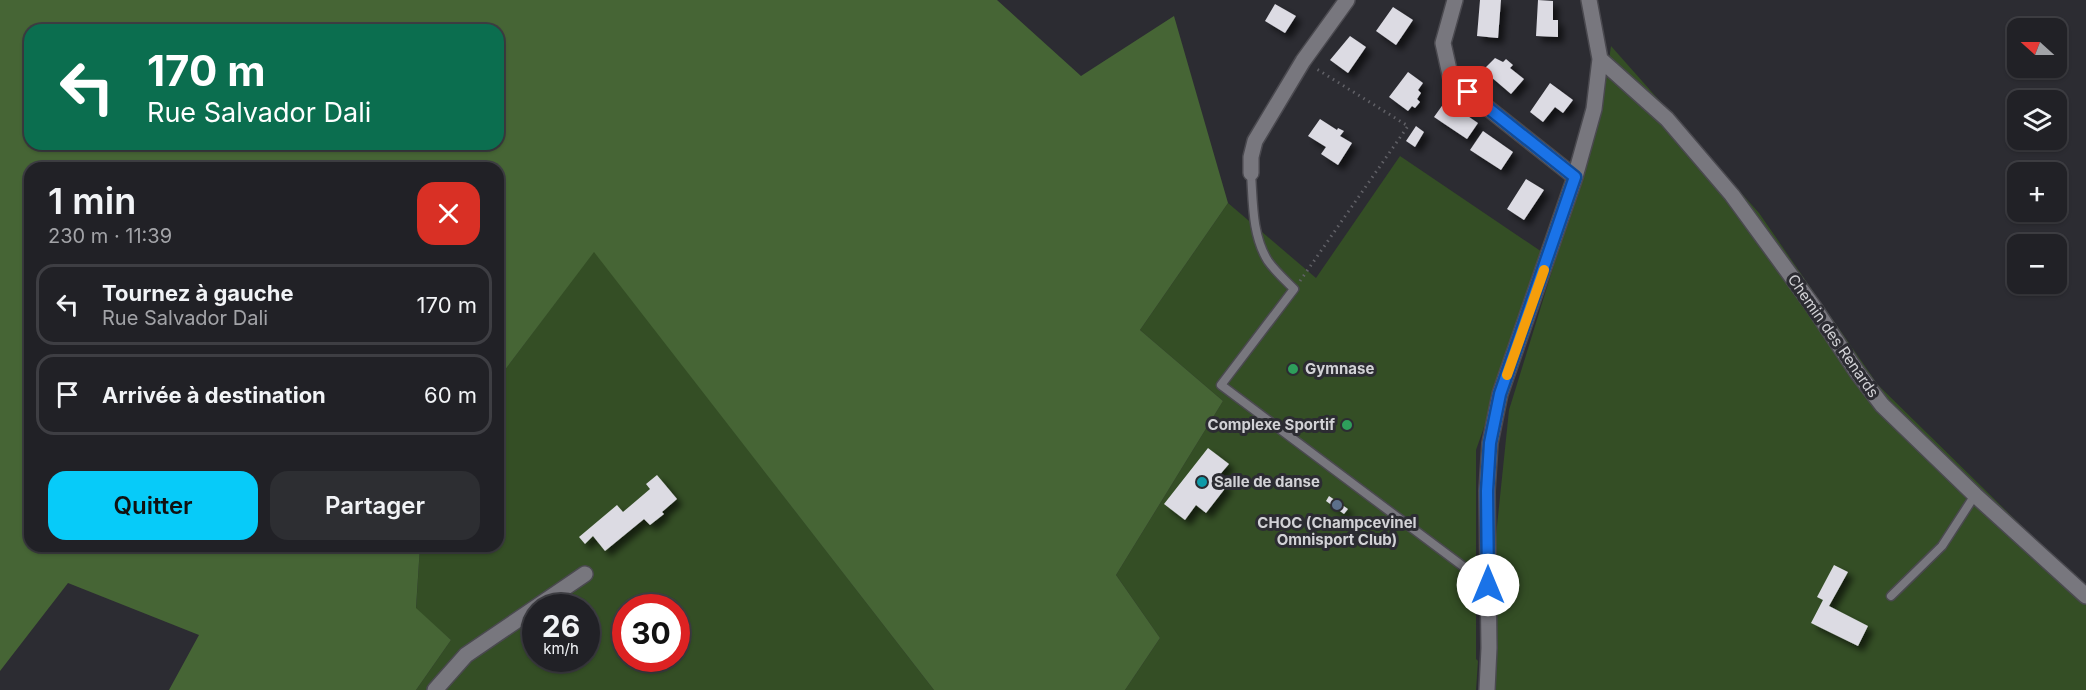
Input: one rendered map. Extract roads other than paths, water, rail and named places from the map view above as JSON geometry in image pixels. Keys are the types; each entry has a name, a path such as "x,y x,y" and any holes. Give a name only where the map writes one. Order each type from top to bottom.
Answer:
{"street":[{"path":"1251,173 1251,157 1255,141 1303,61 1347,0"},
{"path":"1455,0 1443,43 1451,79 1575,177"},
{"path":"1487,690 1487,491 1490,443 1498,404 1575,177 1594,109 1600,59 1589,0"},
{"name":"Chemin des Renards","path":"1600,59 1667,119 1732,195 1882,405 1975,495 2086,596"},
{"path":"435,690 466,655 585,574"}],"lane":[{"path":"1251,173 1253,207 1260,245 1269,262 1294,289 1221,386 1488,585"},
{"path":"1891,596 1942,546 1975,495"}],"place":[{"name":"Gymnase","path":"1293,369"},
{"name":"Complexe Sportif","path":"1347,425"},
{"name":"Salle de danse","path":"1202,482"},
{"name":"CHOC (Champcevinel Omnisport Club)","path":"1337,505"}]}
